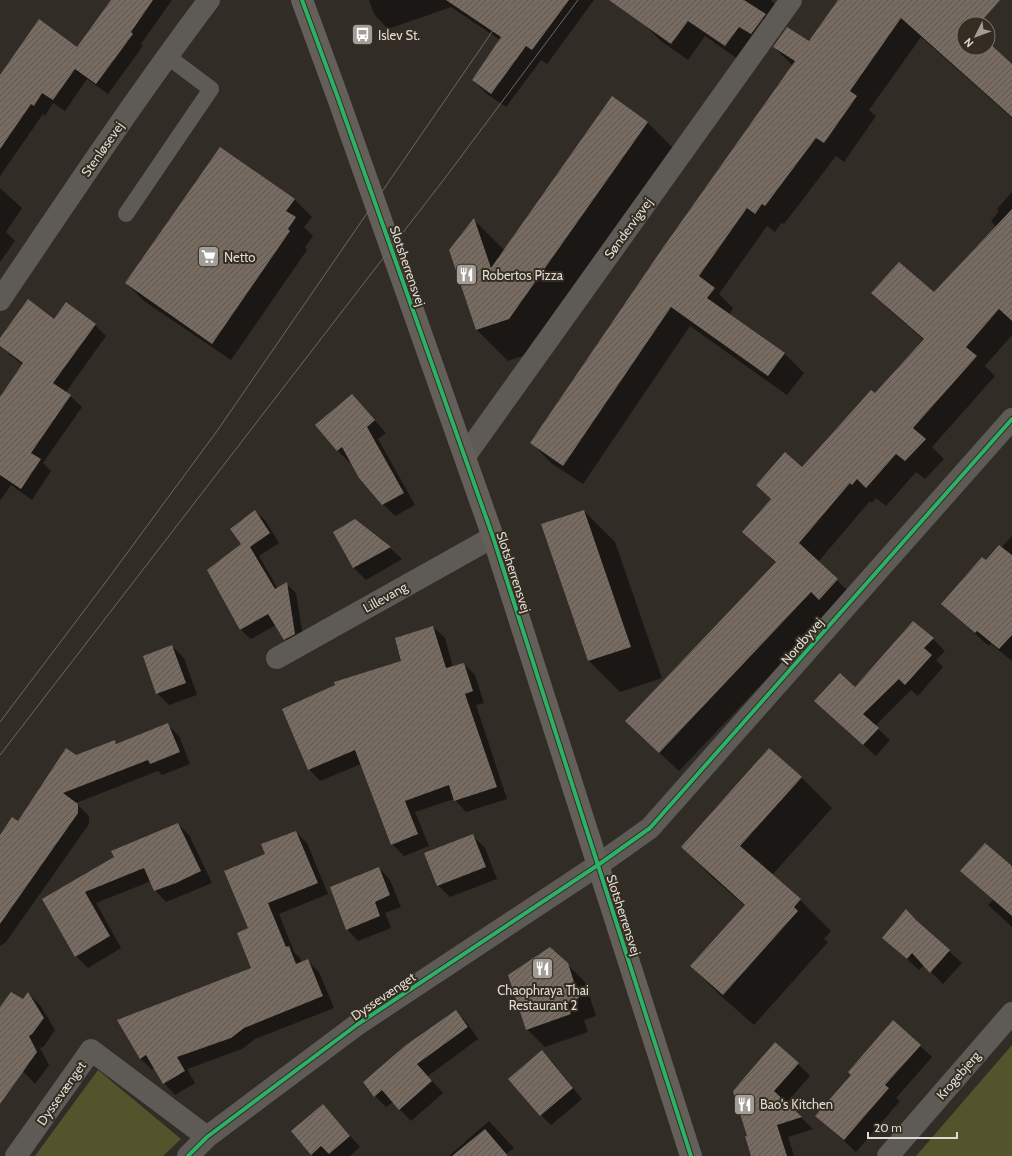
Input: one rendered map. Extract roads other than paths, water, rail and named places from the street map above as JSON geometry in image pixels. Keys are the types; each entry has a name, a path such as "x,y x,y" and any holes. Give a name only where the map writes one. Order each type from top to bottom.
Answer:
{"street":[{"name":"Stenløsevej","path":"0,300 167,56 209,0"},
{"name":"Slotsherrensvej","path":"302,0 493,537 691,1156"},
{"name":"Søndervigvej","path":"465,456 791,0"},
{"name":"Nordbyvej","path":"598,865 650,828 1012,419"},
{"name":"Lillevang","path":"277,658 493,537"},
{"name":"Dyssevænget","path":"188,1156 207,1137 358,1024 598,865"},
{"name":"Krogebjerg","path":"888,1156 1012,1013"},
{"name":"Dyssevænget","path":"16,1156 91,1050 207,1137"}],"lane":[{"path":"126,214 211,89 167,56"}],"tram line":[{"path":"0,722 217,431 514,0"},
{"path":"0,755 445,178 578,0"}],"place":[{"name":"Islev St.","path":"362,35"},
{"name":"Netto","path":"208,257"},
{"name":"Robertos Pizza","path":"467,275"},
{"name":"Chaophraya Thai Restaurant 2","path":"543,968"},
{"name":"Bao's Kitchen","path":"745,1104"}]}
